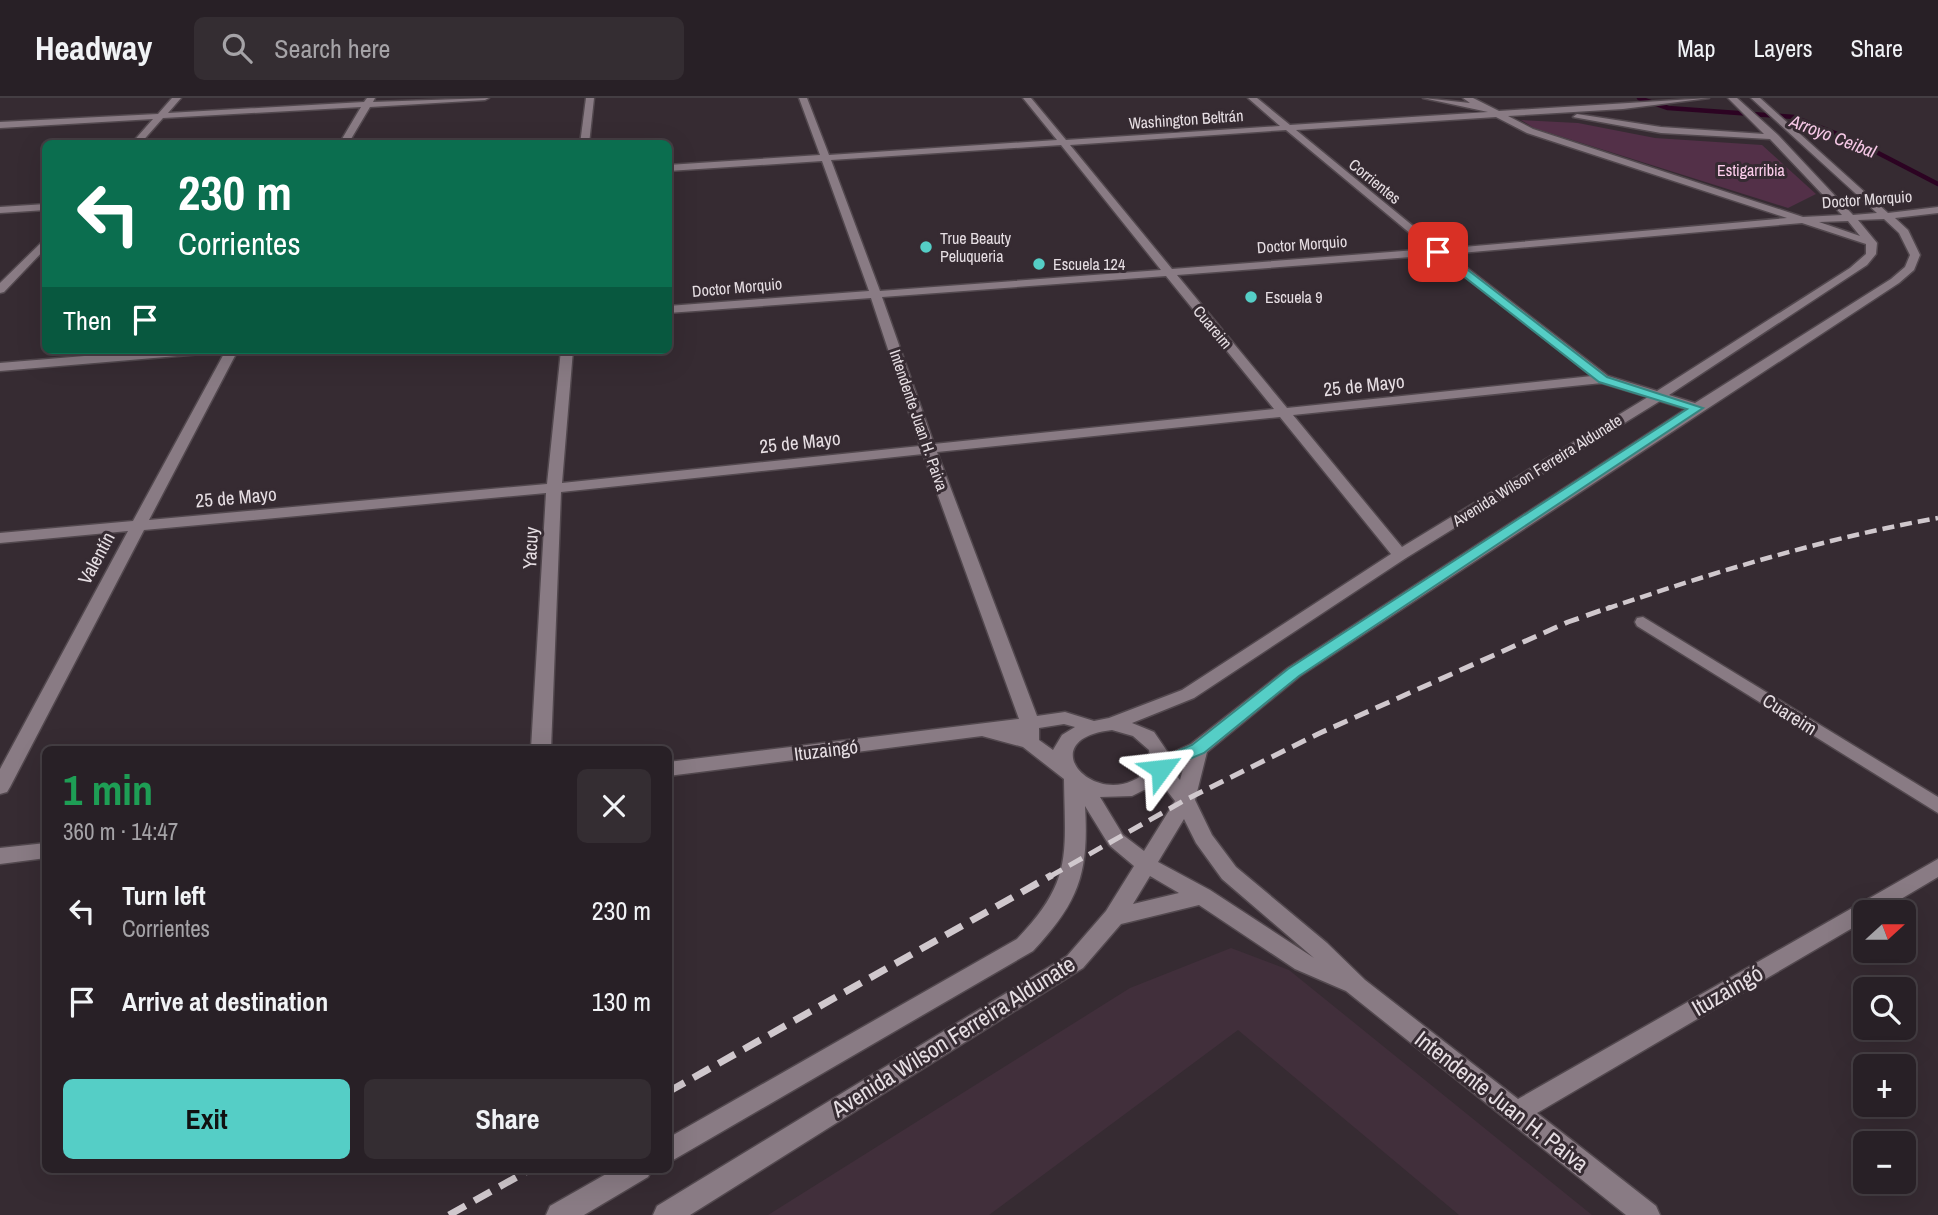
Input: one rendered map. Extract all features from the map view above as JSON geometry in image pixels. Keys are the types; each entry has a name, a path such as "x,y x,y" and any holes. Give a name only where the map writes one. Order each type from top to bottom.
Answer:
{"street":[{"path":"139,140 177,98"},
{"path":"0,125 369,101 485,98"},
{"path":"585,140 590,98"},
{"name":"Intendente Juan H. Paiva","path":"803,98 875,293 928,448 1030,722 1029,742"},
{"name":"Cuareim","path":"1027,98 1400,555"},
{"name":"Corrientes","path":"1252,98 1438,252 1603,379 1696,408"},
{"path":"1427,98 1485,108"},
{"path":"1467,98 1530,131 1872,243"},
{"name":"Washington Beltrán","path":"672,168 1496,115 1705,98"},
{"path":"1732,98 1852,219 1872,243"},
{"name":"Avenida Wilson Ferreira Aldunate","path":"1161,766 1198,749 1294,672 1895,281 1910,268 1915,255 1904,232 1755,98"},
{"path":"346,140 369,101"},
{"path":"1542,111 1661,130 1802,138"},
{"path":"0,210 42,208"},
{"name":"Doctor Morquio","path":"672,310 1438,252 1938,210"},
{"name":"Avenida Wilson Ferreira Aldunate","path":"1112,724 1188,694 1400,555 1660,395 1854,270 1868,257 1872,243"},
{"path":"0,290 42,245"},
{"path":"0,367 154,354"},
{"name":"Valentín","path":"0,787 230,354"},
{"name":"Yacuy","path":"541,746 554,488 567,354"},
{"name":"25 de Mayo","path":"0,538 554,488 1603,379"},
{"name":"Cuareim","path":"1643,622 1938,806"},
{"name":"Ituzaingó","path":"672,769 1065,718 1091,726"},
{"path":"1161,766 1146,784 1121,791 1106,791 1073,776 1062,758 1063,747 1079,731 1091,726 1112,724 1139,731 1149,737 1161,755 1161,766 1185,800"},
{"name":"Ituzaingó","path":"983,730 1029,742 1073,776"},
{"name":"Avenida Wilson Ferreira Aldunate","path":"666,1215 1075,962 1114,917 1185,800 1198,749"},
{"name":"Intendente Juan H. Paiva","path":"1073,776 1116,840 1147,864 1202,896 1303,963 1357,986"},
{"name":"Avenida Wilson Ferreira Aldunate","path":"672,1150 1025,945 1045,925 1064,894 1075,862 1073,776"},
{"name":"Intendente Juan H. Paiva","path":"1185,800 1203,838 1229,873 1319,949 1357,986 1647,1215"},
{"path":"0,856 42,851"},
{"name":"Ituzaingó","path":"1515,1113 1938,866"},
{"path":"1114,917 1202,896"},
{"path":"559,1215 632,1173"}],"shaded area":[{"path":"1231,948 1289,970 1592,1215 1459,1215 1238,1030 989,1215 768,1215 1130,988"}],"green space":[{"name":"Estigarribia","path":"1521,120 1578,123 1655,138 1762,145 1816,194 1788,208 1534,128"}],"waterway":[{"name":"Arroyo Ceibal","path":"1639,98 1668,108 1794,117 1853,140 1938,184"}],"railway":[{"path":"1606,609 1770,557 1854,535 1938,518"},
{"path":"1049,877 1185,800 1320,733 1568,622 1611,607"},
{"path":"672,1090 1052,875"},
{"path":"449,1215 524,1173"}],"place":[{"name":"True Beauty Peluqueria","path":"926,247"},
{"name":"Escuela 124","path":"1039,264"},
{"name":"Escuela 9","path":"1251,297"}],"route":[{"path":"1161,769 1162,764 1198,749 1294,672 1696,408 1603,379 1438,252"}]}
